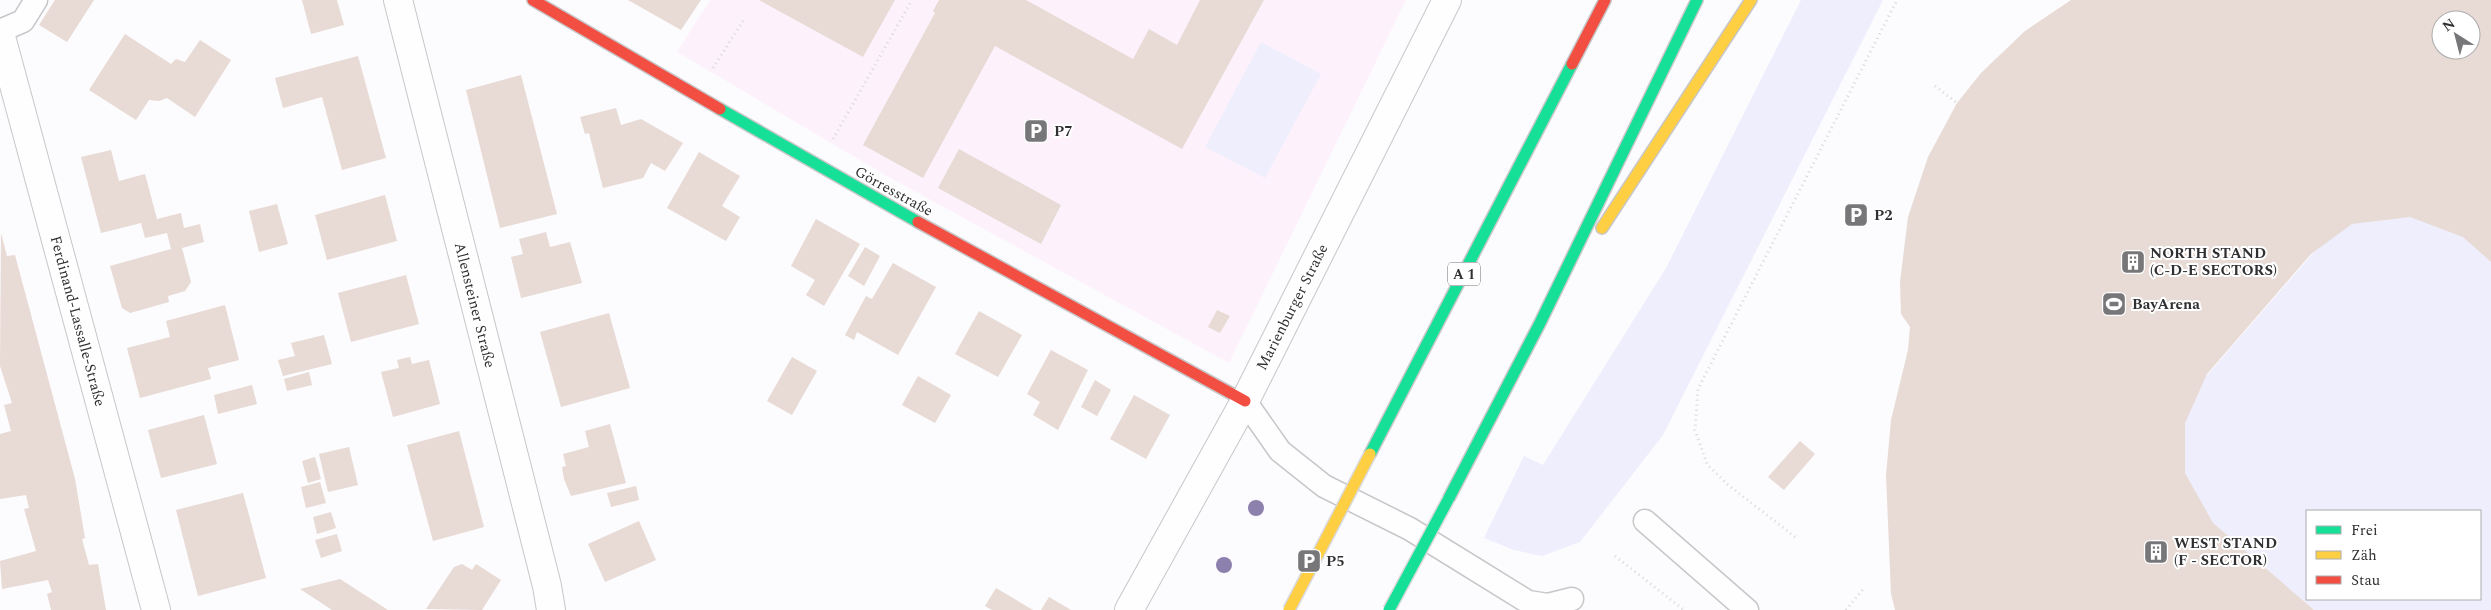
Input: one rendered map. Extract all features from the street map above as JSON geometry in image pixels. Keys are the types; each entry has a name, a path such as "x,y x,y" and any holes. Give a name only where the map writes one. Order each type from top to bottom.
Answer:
{"main road":[{"name":"Görresstraße","path":"532,0 817,166 1245,401"},
{"path":"1558,93 1594,0"},
{"name":"A 1","path":"1289,610 1558,93 1604,0"},
{"path":"1389,610 1540,323 1697,0"},
{"path":"1540,323 1751,0"}],"street":[{"name":"Allensteiner Straße","path":"398,0 547,586 551,610"},
{"name":"Marienburger Straße","path":"1129,610 1245,401 1447,0"},
{"name":"Ferdinand-Lassalle-Straße","path":"0,32 156,610"}],"lane":[{"path":"0,32 23,21 36,0"},
{"path":"1245,401 1280,451 1324,486 1410,529 1528,602 1548,605 1572,599"},
{"path":"1645,521 1747,610"}],"path":[{"path":"817,166 912,0"},
{"path":"1795,537 1727,484 1707,464 1694,430 1698,389 1897,0"},
{"path":"694,96 746,18"},
{"path":"1935,86 1957,103"},
{"path":"1615,556 1684,610"},
{"path":"1846,610 1864,588"}],"shaded area":[{"path":"710,0 1406,0 1229,363 887,176 677,52"},
{"path":"1801,0 1883,0 1663,435 1580,542 1542,556 1514,550 1484,538 1524,456 1543,465 1666,268"},
{"path":"1261,42 1321,74 1265,178 1205,147"},
{"path":"2386,169 2491,260 2491,610 2312,610 2136,457"}],"building":[{"path":"55,0 94,0 67,42 39,25"},
{"path":"302,0 337,0 344,25 311,34"},
{"path":"628,0 701,0 681,30"},
{"path":"759,0 895,0 863,57"},
{"path":"939,0 1026,0 1133,59 1149,29 1177,45 1200,0 1264,0 1182,149 995,46 923,178 863,145 935,13 933,11"},
{"name":"BayArena","path":"2071,0 2491,0 2491,262 2463,237 2410,217 2352,224 2311,254 2207,374 2185,423 2185,473 2213,523 2314,610 1895,610 1891,594 1886,475 1891,420 1908,350 1910,327 1901,314 1900,282 1908,217 1928,157 1957,103 1981,73 2025,31"},
{"path":"125,34 171,64 176,59 185,62 200,40 231,60 195,117 167,98 159,101 149,100 136,120 89,90"},
{"path":"358,56 386,158 342,170 322,97 283,108 275,78"},
{"path":"521,75 557,214 500,228 466,90"},
{"path":"616,108 621,125 641,119 683,143 665,171 651,163 643,178 603,188 589,133 585,134 580,117"},
{"path":"959,149 1061,205 1041,244 938,188"},
{"path":"111,150 119,181 145,174 157,219 181,213 184,228 200,224 204,242 182,248 191,282 185,291 168,296 169,302 130,313 122,308 110,266 171,249 167,233 145,238 141,223 101,233 81,157"},
{"path":"699,152 740,176 722,206 740,217 726,241 667,208"},
{"path":"385,195 397,241 327,260 315,215"},
{"path":"277,204 288,244 259,252 249,211"},
{"path":"816,219 860,244 824,306 806,295 815,280 791,266"},
{"path":"546,232 550,247 570,242 582,283 521,298 511,257 523,254 519,239"},
{"path":"1,233 7,256 15,255 75,479 85,538 82,539 89,565 98,564 106,610 51,610 47,594 52,592 48,580 2,589 0,561 36,551 24,509 29,508 26,495 0,499 0,434 11,431 4,405 12,403 0,366"},
{"path":"865,247 880,256 864,286 848,276"},
{"path":"893,263 936,287 898,355 857,332 854,340 845,335 866,296 872,299"},
{"path":"406,275 419,324 351,342 338,293"},
{"path":"225,305 239,360 208,368 211,379 140,398 127,348 170,337 166,321"},
{"path":"1217,310 1230,316 1220,333 1208,327"},
{"path":"979,311 1022,335 998,377 955,354"},
{"path":"609,313 630,388 561,407 540,332"},
{"path":"324,335 332,364 283,376 278,360 295,356 291,343"},
{"path":"1051,350 1088,370 1058,430 1033,415 1040,402 1027,394"},
{"path":"410,357 412,364 429,360 440,404 393,417 381,372 399,368 397,360"},
{"path":"792,357 817,371 792,415 767,401"},
{"path":"309,372 312,385 287,391 284,379"},
{"path":"918,376 951,395 935,423 902,405"},
{"path":"1095,380 1111,390 1097,416 1081,407"},
{"path":"252,385 257,404 218,414 214,395"},
{"path":"1134,395 1170,415 1146,459 1110,439"},
{"path":"204,415 217,464 161,478 148,430"},
{"path":"610,424 626,483 571,496 564,479 562,467 566,466 563,454 589,447 585,431"},
{"path":"459,431 484,527 433,541 407,445"},
{"path":"1800,441 1815,454 1784,490 1768,477"},
{"path":"349,447 358,485 328,492 319,454"},
{"path":"315,457 321,479 308,483 302,461"},
{"path":"320,482 326,503 306,508 301,487"},
{"path":"636,486 639,500 611,507 607,493"},
{"path":"243,493 266,578 198,596 176,510"},
{"path":"331,512 336,528 317,534 313,517"},
{"path":"639,521 656,560 605,582 588,544"},
{"path":"337,534 342,551 321,558 315,540"},
{"path":"462,564 472,570 476,564 501,580 482,610 426,609 454,567"},
{"path":"340,579 388,610 332,610 300,589"},
{"path":"996,588 1033,610 992,610 985,606"},
{"path":"1049,597 1071,610 1041,610"}],"traffic: fast":[{"path":"1449,498 1540,323 1697,0"},
{"path":"1370,454 1572,64"},
{"path":"720,109 918,222"},
{"path":"1389,610 1449,498"}],"traffic: slow":[{"path":"1602,228 1751,0"},
{"path":"1289,610 1370,454"}],"traffic: jam":[{"path":"533,0 720,109"},
{"path":"1572,64 1605,0"},
{"path":"918,222 1245,401"}],"place":[{"name":"P7","path":"1036,131"},
{"name":"P2","path":"1856,215"},
{"name":"NORTH STAND (C-D-E SECTORS)","path":"2133,262"},
{"name":"BayArena","path":"2114,304"},
{"name":"WEST STAND (F - SECTOR)","path":"2156,552"},
{"name":"P5","path":"1309,561"}]}
